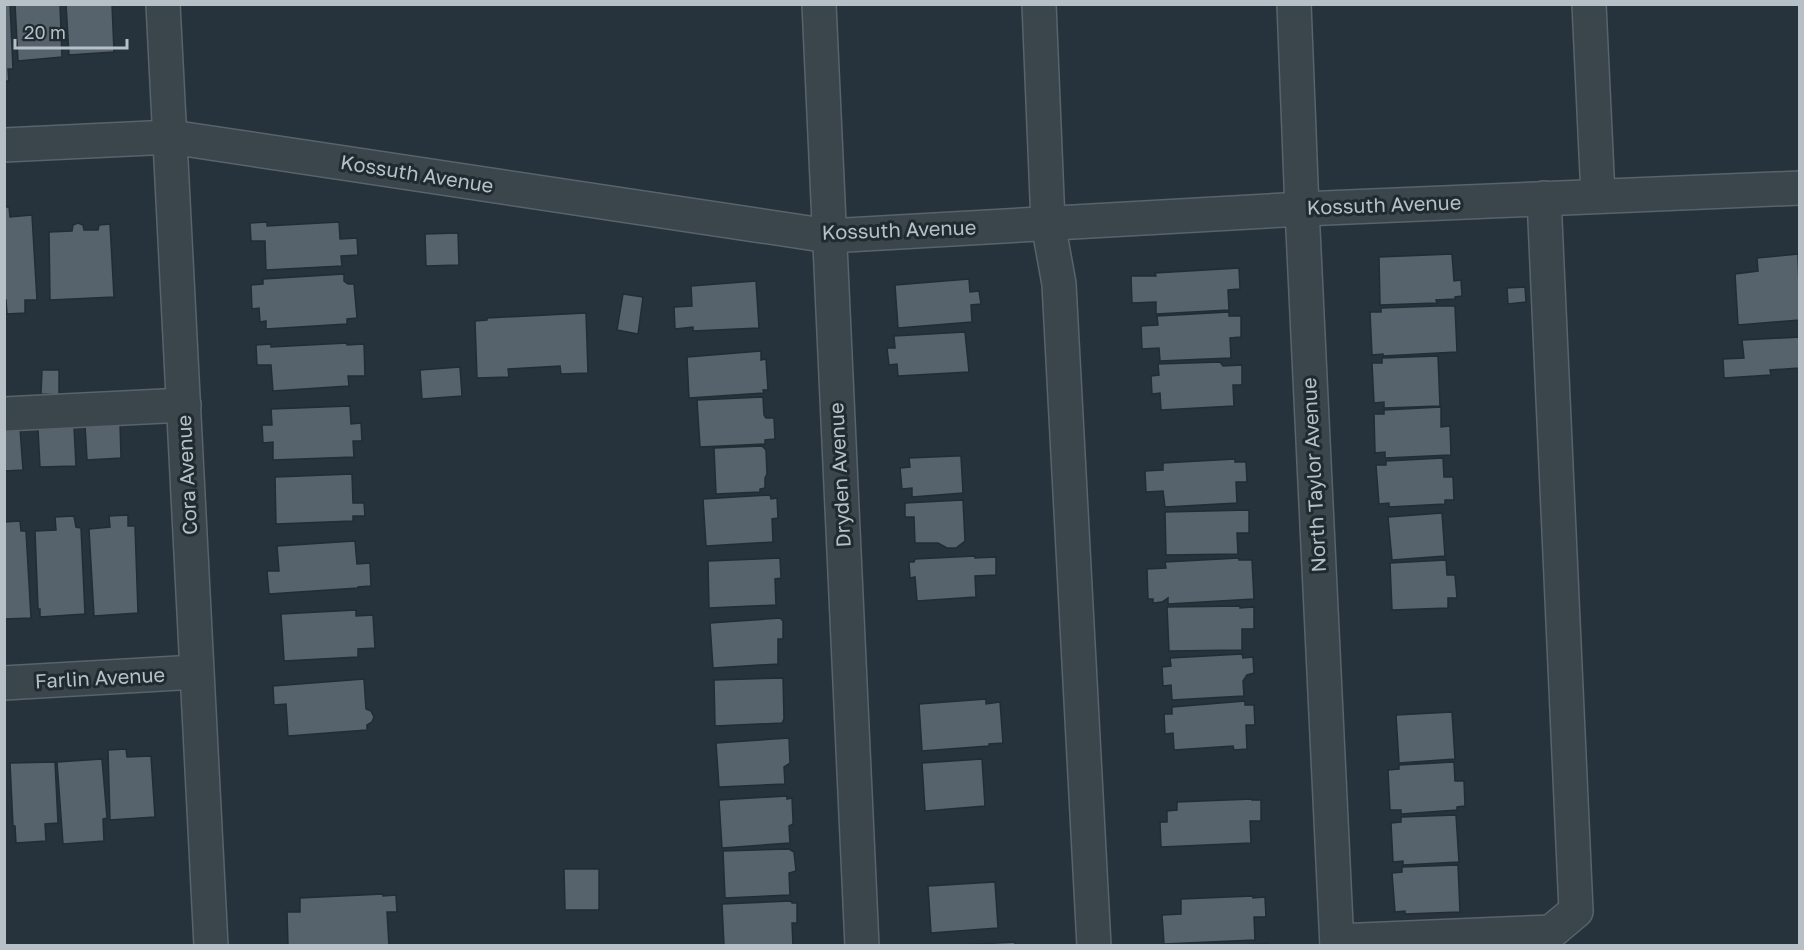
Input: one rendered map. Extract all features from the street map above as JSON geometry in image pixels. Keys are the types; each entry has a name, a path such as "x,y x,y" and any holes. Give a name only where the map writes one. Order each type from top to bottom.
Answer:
{"street":[{"name":"Cora Avenue","path":"163,4 211,945"},
{"name":"Dryden Avenue","path":"819,4 862,945"},
{"path":"1039,4 1048,223 1059,284 1094,945"},
{"name":"North Taylor Avenue","path":"1294,4 1337,943"},
{"path":"1588,4 1598,196"},
{"name":"Kossuth Avenue","path":"4,146 171,137 829,236 1302,208 1800,188"},
{"path":"1337,943 1551,932 1576,910 1544,198"},
{"path":"4,414 184,405"},
{"name":"Farlin Avenue","path":"4,683 196,672"}],"building":[{"path":"4,4 10,4 13,69 8,69 9,81 4,81"},
{"path":"15,4 60,4 62,57 18,61"},
{"path":"66,4 112,4 114,52 69,55"},
{"path":"4,207 9,207 10,217 32,215 37,300 25,300 25,313 7,314 6,300 4,300"},
{"path":"267,222 267,226 339,222 340,239 357,238 358,255 341,256 342,266 266,270 265,241 251,241 250,223"},
{"path":"78,223 83,225 84,230 98,230 99,225 110,224 114,297 50,300 49,232 72,231 73,225"},
{"path":"458,233 459,265 426,266 425,234"},
{"path":"1452,254 1454,281 1461,280 1462,296 1455,297 1455,299 1436,300 1437,303 1380,305 1379,257"},
{"path":"1798,254 1800,320 1738,325 1735,274 1758,271 1757,258"},
{"path":"1239,268 1240,289 1228,290 1229,310 1156,314 1156,302 1132,303 1131,276 1156,276 1155,273"},
{"path":"344,274 344,281 354,284 357,318 347,319 347,324 266,329 266,321 260,322 259,308 252,309 251,285 263,284 263,279"},
{"path":"969,279 970,292 979,291 981,304 971,305 972,322 898,328 895,285"},
{"path":"756,281 759,328 693,331 693,327 675,329 674,307 692,306 691,286"},
{"path":"1525,287 1526,302 1508,304 1507,288"},
{"path":"623,294 643,297 638,334 617,330"},
{"path":"1455,306 1457,352 1372,355 1370,312 1381,312 1381,308"},
{"path":"1229,312 1229,316 1241,316 1241,337 1230,338 1231,358 1160,361 1159,348 1142,349 1141,326 1158,325 1157,316"},
{"path":"586,313 588,373 561,374 560,366 508,369 509,377 477,378 475,321 487,320 487,318"},
{"path":"965,332 969,372 898,376 897,364 889,365 887,348 895,348 894,336"},
{"path":"1800,337 1800,368 1770,370 1771,375 1724,378 1723,359 1744,358 1742,340"},
{"path":"347,343 347,345 364,344 365,376 348,376 349,386 273,391 271,365 257,365 256,345 271,344 271,347"},
{"path":"761,351 761,360 766,359 768,390 763,390 764,393 689,398 687,357"},
{"path":"1438,356 1440,406 1384,408 1384,402 1374,403 1372,363 1382,363 1382,358"},
{"path":"1220,362 1223,366 1242,365 1242,385 1233,385 1234,406 1161,410 1160,393 1152,394 1151,376 1159,375 1158,364"},
{"path":"460,367 462,396 422,399 420,370"},
{"path":"42,370 59,370 59,395 41,394"},
{"path":"763,397 764,415 766,418 774,418 775,439 765,440 765,444 700,447 697,400"},
{"path":"350,406 351,424 361,423 362,441 353,441 354,457 273,460 273,442 263,443 262,425 272,425 271,409"},
{"path":"1441,407 1441,427 1450,426 1451,455 1385,458 1385,452 1375,453 1374,414 1384,414 1384,410"},
{"path":"120,423 121,458 87,460 85,425"},
{"path":"74,427 76,466 40,467 38,429"},
{"path":"20,428 23,470 4,471 4,430"},
{"path":"762,446 766,450 765,488 760,489 760,492 716,494 714,448"},
{"path":"961,456 963,493 912,497 912,488 902,489 900,468 910,467 909,458"},
{"path":"1443,458 1444,477 1453,477 1454,500 1445,500 1445,504 1389,507 1389,503 1379,504 1376,465 1386,465 1386,461"},
{"path":"1235,459 1235,462 1246,462 1247,482 1236,482 1237,503 1165,507 1163,491 1146,492 1145,471 1163,470 1163,463"},
{"path":"352,474 353,503 364,503 365,516 353,516 353,521 276,524 275,477"},
{"path":"770,495 771,499 777,498 778,518 772,519 773,542 706,546 703,499"},
{"path":"963,500 965,541 956,548 947,548 938,543 915,543 914,517 905,517 905,503"},
{"path":"1249,510 1249,533 1237,533 1238,554 1166,555 1165,512"},
{"path":"1442,513 1445,556 1392,560 1388,517"},
{"path":"128,515 128,526 135,526 138,613 94,616 89,529 110,527 109,516"},
{"path":"74,516 76,527 81,528 85,614 40,617 35,531 56,530 55,517"},
{"path":"20,521 21,531 26,531 31,618 4,619 4,522"},
{"path":"355,541 357,564 370,563 371,586 269,594 267,571 279,571 277,546"},
{"path":"975,556 975,558 996,557 996,575 975,576 976,597 917,601 915,577 910,578 909,562 914,562 915,559"},
{"path":"780,558 781,578 775,579 776,605 709,608 708,561"},
{"path":"1239,558 1239,560 1252,560 1254,599 1168,604 1168,598 1162,602 1153,603 1153,599 1148,599 1147,569 1166,568 1165,562"},
{"path":"1446,560 1447,575 1455,575 1457,598 1448,598 1448,608 1392,610 1390,563"},
{"path":"1240,606 1240,608 1254,607 1254,629 1242,629 1242,650 1169,651 1167,607"},
{"path":"356,610 356,616 373,615 375,648 358,649 358,657 284,661 281,614"},
{"path":"780,618 783,621 783,639 778,639 778,664 713,668 710,623"},
{"path":"1242,654 1243,658 1253,657 1254,673 1247,675 1243,681 1244,696 1172,700 1171,685 1163,686 1162,667 1171,666 1170,658"},
{"path":"783,678 784,719 782,723 715,726 714,680"},
{"path":"364,679 366,709 371,711 374,717 367,725 367,730 288,736 286,704 274,705 273,686"},
{"path":"986,699 986,704 1000,702 1003,743 922,751 919,704"},
{"path":"1245,701 1245,705 1254,705 1255,725 1246,725 1247,749 1234,750 1233,746 1174,750 1173,733 1165,734 1164,714 1172,714 1172,707"},
{"path":"1452,712 1455,759 1399,763 1396,715"},
{"path":"789,738 790,763 784,767 785,784 719,787 716,743"},
{"path":"126,749 127,757 151,756 155,817 110,820 108,750"},
{"path":"102,759 107,818 103,819 104,841 63,844 57,762"},
{"path":"982,759 985,806 925,811 922,763"},
{"path":"55,762 58,823 45,824 46,841 16,843 10,763"},
{"path":"1454,762 1455,781 1464,781 1465,806 1457,807 1457,810 1401,814 1401,810 1390,810 1388,770 1399,769 1399,765"},
{"path":"787,796 787,799 792,798 793,824 789,826 790,843 722,848 719,800"},
{"path":"1261,800 1261,821 1250,821 1251,843 1161,847 1160,822 1167,822 1167,811 1177,810 1177,802"},
{"path":"1456,815 1459,862 1403,865 1403,861 1393,862 1391,823 1401,822 1401,817"},
{"path":"789,849 794,852 796,871 789,873 790,895 725,898 723,851"},
{"path":"1458,865 1460,912 1405,914 1405,911 1395,912 1392,873 1402,872 1402,867"},
{"path":"564,869 599,869 599,910 565,910"},
{"path":"995,882 998,928 931,933 928,886"},
{"path":"383,894 383,896 396,895 397,912 387,912 389,946 288,945 287,912 300,912 300,898"},
{"path":"1253,896 1253,898 1265,897 1266,917 1254,917 1255,940 1164,944 1162,915 1181,914 1181,899"},
{"path":"791,901 797,903 797,923 792,923 793,946 724,946 722,904"},
{"path":"1015,942 1015,946 942,946"},
{"path":"1268,943 1268,946 1229,946"}]}
